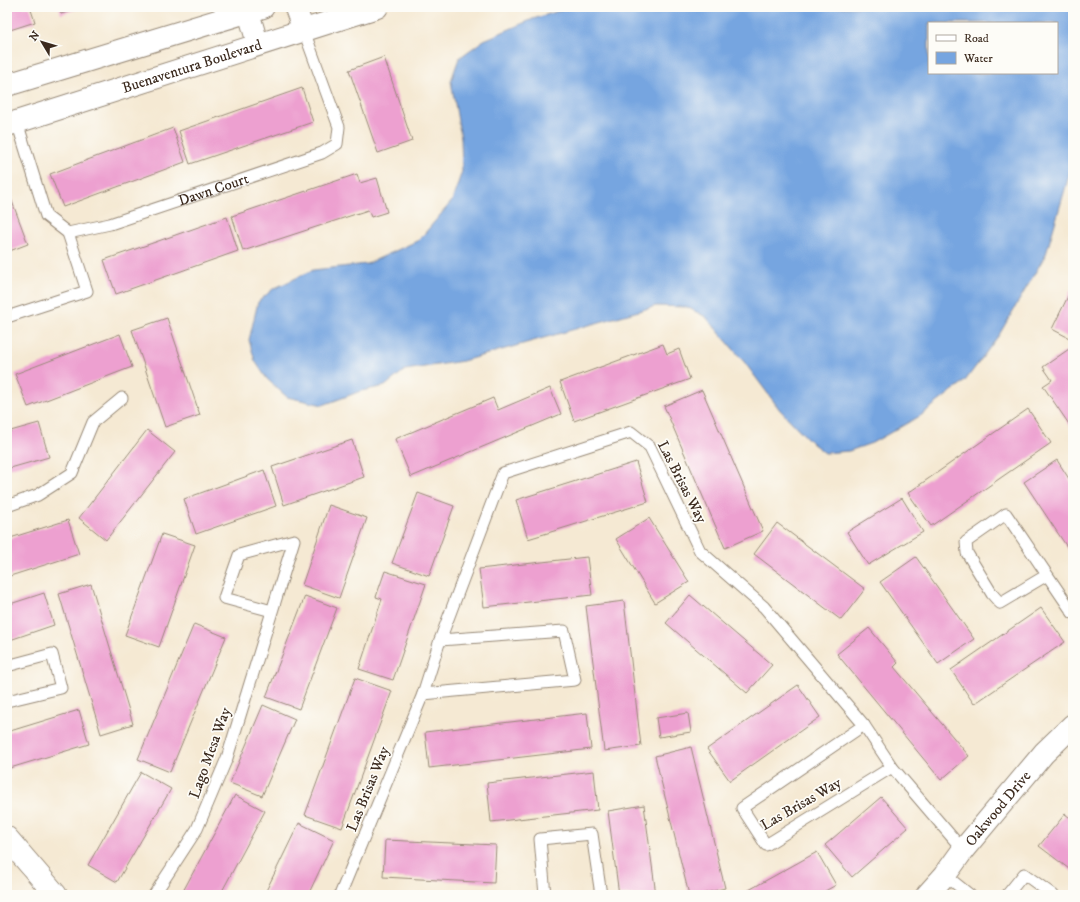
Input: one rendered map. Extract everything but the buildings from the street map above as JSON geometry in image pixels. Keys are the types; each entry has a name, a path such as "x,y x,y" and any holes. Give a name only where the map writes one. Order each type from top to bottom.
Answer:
{"main road":[{"name":"Buenaventura Boulevard","path":"12,123 377,7"},
{"path":"7,85 253,9"},
{"name":"Oakwood Drive","path":"927,895 1044,753 1073,725"},
{"path":"7,838 56,895"}],"street":[{"name":"Dawn Court","path":"295,7 304,31"},
{"path":"253,9 258,45"}],"lane":[{"name":"Dawn Court","path":"68,232 118,222 322,153 337,144 340,127 304,31"},
{"path":"7,317 86,291 68,232 46,216 12,123"},
{"path":"7,506 38,495 72,473 93,422 122,398"},
{"name":"Las Brisas Way","path":"340,895 423,694 440,640 503,473 631,432 650,447 700,551 764,607 864,725 892,767 963,850"},
{"path":"1047,576 1000,603 992,594 967,552 966,542 1006,514 1073,613"},
{"name":"Lago Mesa Way","path":"154,895 197,829 228,758 294,540 239,556 224,598 272,611"},
{"path":"423,694 575,680 564,632 440,640"},
{"path":"7,666 52,654 61,688 7,701"},
{"name":"Las Brisas Way","path":"864,725 742,808 766,845 892,767"},
{"path":"545,895 540,839 592,834 601,895"},
{"path":"1007,895 1024,874 1052,895"},
{"path":"945,875 970,895"}],"water":[{"path":"571,7 1073,7 1073,162 1046,254 999,335 965,381 920,416 872,443 849,451 825,453 812,443 780,410 745,363 706,317 687,307 656,306 463,361 405,370 385,386 361,391 323,405 287,397 267,379 255,361 249,340 258,302 273,289 313,270 367,264 419,240 452,201 462,171 461,138 451,81 459,58 484,40 533,19"}]}
